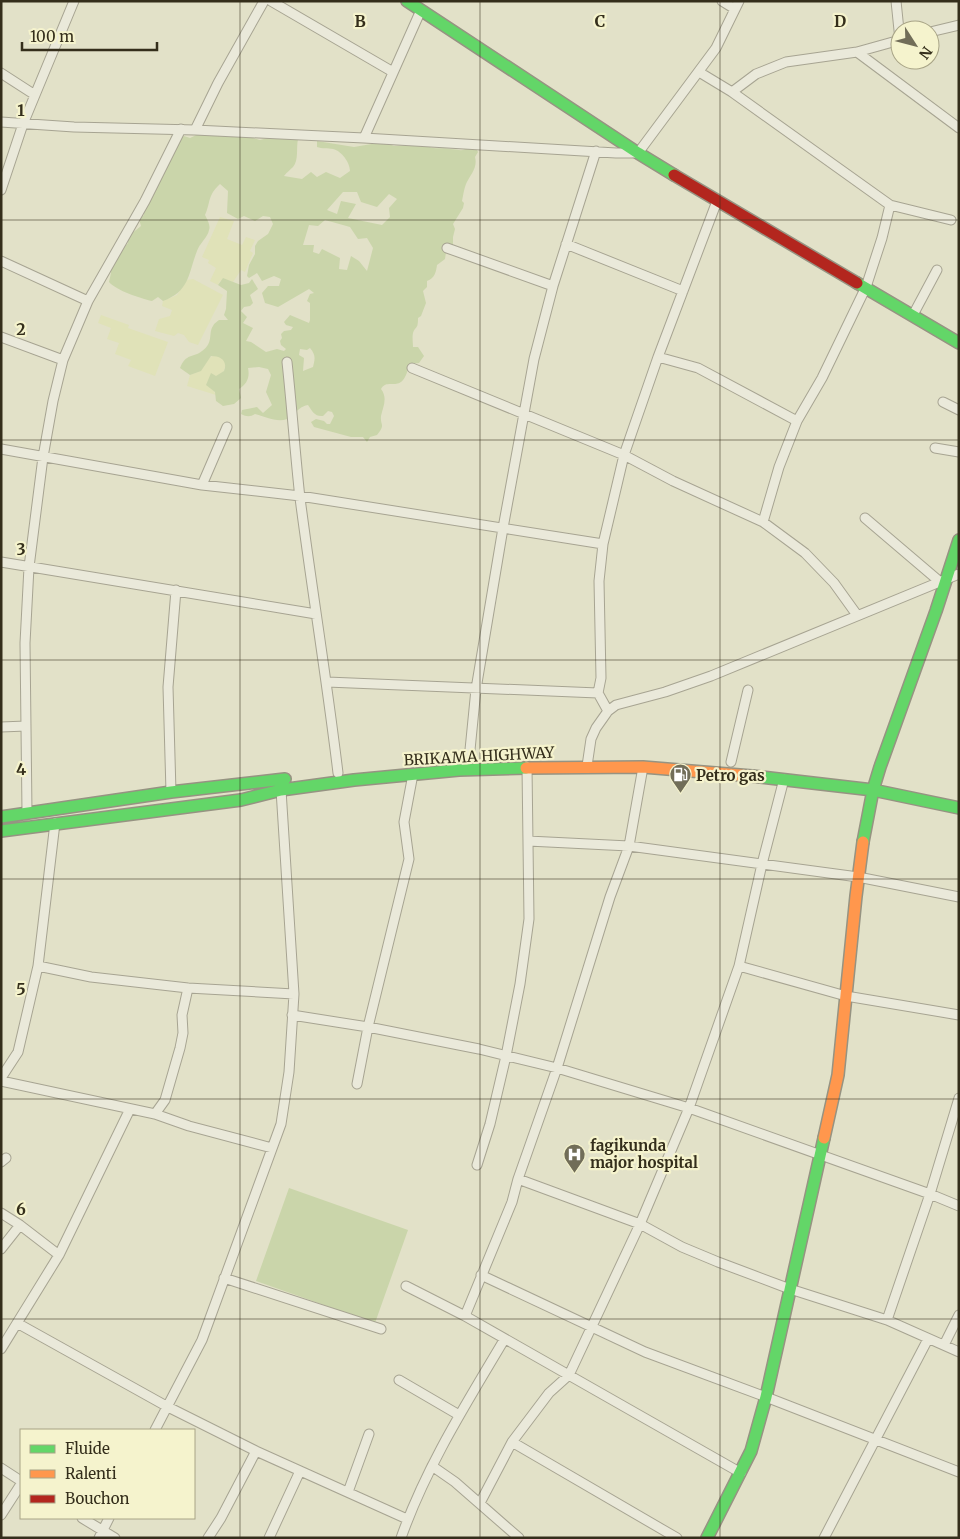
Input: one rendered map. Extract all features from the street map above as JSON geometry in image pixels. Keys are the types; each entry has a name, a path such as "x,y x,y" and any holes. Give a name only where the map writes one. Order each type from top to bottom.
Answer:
{"main road":[{"path":"415,5 638,153 959,343"},
{"path":"706,1538 751,1452 766,1397 838,1075 844,1036 846,996 858,877 874,785 906,690 949,577 959,540"},
{"name":"BRIKAMA HIGHWAY","path":"1,817 171,792 505,757"},
{"name":"BRIKAMA HIGHWAY","path":"585,759 644,767 874,785 959,808"},
{"name":"BRIKAMA HIGHWAY","path":"1,831 241,800 281,790 459,770 527,760 704,760"},
{"name":"BRIKAMA HIGHWAY","path":"769,766 874,785 959,797"},
{"path":"240,784 241,800"}],"street":[{"path":"1,190 23,124 74,1"},
{"path":"194,130 218,82 264,1"},
{"path":"271,1 393,72"},
{"path":"1,122 74,127 194,130 364,138 481,146 638,153 716,48 737,5 722,1"},
{"path":"896,1 898,20"},
{"path":"364,138 393,72 415,5"},
{"path":"940,30 959,26"},
{"path":"732,92 756,74 786,62 857,52 890,43"},
{"path":"857,52 959,128"},
{"path":"699,72 732,92 890,205 951,220"},
{"path":"1,73 35,95"},
{"path":"27,812 25,643 29,567 43,457 53,400 63,360 88,301 145,201 181,130"},
{"path":"469,760 476,689 534,359 553,286 596,151"},
{"path":"608,711 598,693 600,678 599,581 603,544 624,455 658,356 717,201"},
{"path":"763,522 779,467 797,421 822,378 866,287 882,238 890,205"},
{"path":"566,244 683,291"},
{"path":"447,248 553,286"},
{"path":"1,261 88,301"},
{"path":"913,315 937,270"},
{"path":"1,337 63,360"},
{"path":"658,356 698,368 797,421"},
{"path":"288,362 300,496 316,614 328,682 338,773"},
{"path":"412,368 624,455 673,481 763,522 805,554 834,583 857,615"},
{"path":"943,402 959,410"},
{"path":"202,484 227,427"},
{"path":"935,448 959,452"},
{"path":"1,449 202,484 300,496 603,544"},
{"path":"865,518 949,577"},
{"path":"1,562 316,614"},
{"path":"585,759 593,733 608,711 616,705 665,692 711,676 949,577"},
{"path":"171,792 168,687 176,590"},
{"path":"328,682 394,683 476,689 598,693"},
{"path":"732,762 748,690"},
{"path":"1,727 26,726"},
{"path":"477,1164 490,1124 506,1056 520,984 529,919 527,760"},
{"path":"465,1316 512,1202 518,1178 557,1068 610,897 630,846 644,767"},
{"path":"357,1084 368,1027 409,859 404,822 413,774"},
{"path":"480,1503 512,1442 550,1393 569,1375 640,1224 689,1108 738,966 784,779"},
{"path":"156,1429 202,1340 281,1124 289,1072 294,994 281,790"},
{"path":"54,823 38,966 18,1052 1,1079 155,1114 189,1126 272,1148"},
{"path":"528,841 630,846 858,877 959,897"},
{"path":"38,966 91,976 188,988 294,994"},
{"path":"738,966 846,996 959,1015"},
{"path":"155,1114 165,1100 180,1048 182,1016 188,988"},
{"path":"292,1016 368,1027 479,1049 557,1068 689,1108 959,1206"},
{"path":"887,1320 930,1194 959,1098"},
{"path":"1,1349 59,1255 130,1109"},
{"path":"518,1178 640,1224 682,1247 790,1289 887,1320 959,1352"},
{"path":"1,1213 59,1255"},
{"path":"1,1249 20,1225"},
{"path":"481,1275 645,1352 959,1472"},
{"path":"224,1278 381,1329"},
{"path":"406,1286 465,1316 504,1340 741,1473"},
{"path":"944,1346 959,1315"},
{"path":"17,1323 168,1407 256,1451 408,1519"},
{"path":"824,1538 877,1440 928,1339"},
{"path":"401,1538 432,1466 459,1415 504,1340"},
{"path":"399,1380 459,1415"},
{"path":"348,1492 369,1434"},
{"path":"512,1442 677,1538"},
{"path":"208,1538 221,1518 256,1451"},
{"path":"432,1466 455,1482 519,1538"},
{"path":"1,1468 20,1482"},
{"path":"270,1538 300,1471"},
{"path":"1,1515 20,1485"},
{"path":"83,1519 101,1534 116,1538"},
{"path":"101,1534 108,1519"}],"green space":[{"path":"205,131 212,136 219,134 260,140 271,137 289,139 295,136 298,139 296,161 284,176 302,179 311,172 317,177 326,172 340,178 350,171 349,164 342,155 333,149 317,147 317,141 354,147 383,142 394,146 422,143 433,148 460,150 470,146 475,147 478,152 475,157 475,168 466,184 462,201 464,203 463,208 453,224 455,229 453,246 446,252 445,259 437,265 435,274 427,281 427,287 423,291 426,303 413,333 413,347 418,347 424,356 419,363 409,364 403,380 395,384 387,384 381,389 385,399 381,416 382,427 377,435 370,437 367,442 363,437 351,437 314,427 311,422 316,419 330,424 334,416 332,412 328,411 323,416 318,416 308,405 284,420 255,414 245,416 241,414 242,410 257,407 263,413 272,405 266,392 271,375 268,369 259,367 248,368 247,380 239,389 241,398 234,404 223,406 216,401 215,392 206,385 211,373 216,376 224,371 225,364 223,360 211,356 201,371 190,375 180,368 187,358 206,348 215,323 219,320 228,320 224,315 227,291 218,285 223,278 241,285 249,283 252,279 258,289 250,295 253,303 250,306 244,307 241,311 247,317 243,323 253,328 246,341 251,342 266,352 277,349 284,351 286,349 281,345 280,341 282,338 281,334 284,331 291,330 293,327 286,325 284,322 290,315 309,323 310,320 310,303 307,301 310,294 314,293 309,289 278,307 265,303 262,293 268,286 279,286 281,279 274,276 262,281 257,273 249,278 247,276 249,265 255,254 255,246 258,241 268,234 273,224 270,217 263,216 255,221 244,216 238,219 227,213 228,191 220,184 211,196 205,215 209,225 208,233 198,248 187,281 178,292 163,301 158,297 152,301 123,291 109,282 110,264 128,243 126,238 141,226 139,219 144,215 144,210 178,140 184,136 190,138","holes":["343,192 357,192 361,202 377,207 389,194 397,199 389,208 390,217 382,225 348,218 356,204 341,201 337,214 327,210","325,220 350,227 358,239 367,238 373,248 367,271 359,261 351,256 347,270 339,269 340,258 322,249 319,254 313,252 314,245 303,245 309,225 318,226","310,348 312,350 314,362 313,367 303,371 304,358 299,355 300,349 307,350"]},
{"path":"220,217 234,221 227,239 242,245 246,237 255,240 250,251 253,253 245,272 241,270 233,282 228,280 220,281 218,285 210,281 216,268 208,263 209,260 202,257"},
{"path":"193,279 223,295 198,345 189,342 184,335 178,333 174,336 155,331 159,319 170,316 172,310 162,306 163,301 177,295 187,280"},
{"path":"101,315 129,325 128,328 168,342 155,376 128,366 131,360 115,354 119,343 107,339 111,328 98,323"},
{"path":"214,355 226,362 224,371 206,384 212,388 216,395 187,386 190,375 200,371 209,358"},
{"path":"289,1188 408,1230 375,1323 256,1281"}],"traffic: fast":[{"path":"407,1 674,175"},
{"path":"857,283 959,343"},
{"path":"863,842 873,790 880,767 936,611 959,540"},
{"path":"1,831 241,800 281,790 354,780 459,770 526,768"},
{"path":"752,776 873,790 959,808"},
{"path":"1,817 171,792 285,779"},
{"path":"707,1538 751,1451 766,1397 824,1138"}],"traffic: slow":[{"path":"526,768 643,767 752,776"},
{"path":"824,1138 838,1075 863,842"}],"traffic: jam":[{"path":"674,175 857,283"}],"place":[{"name":"Petro gas","path":"680,794"},
{"name":"fagikunda major hospital","path":"574,1173"}]}
